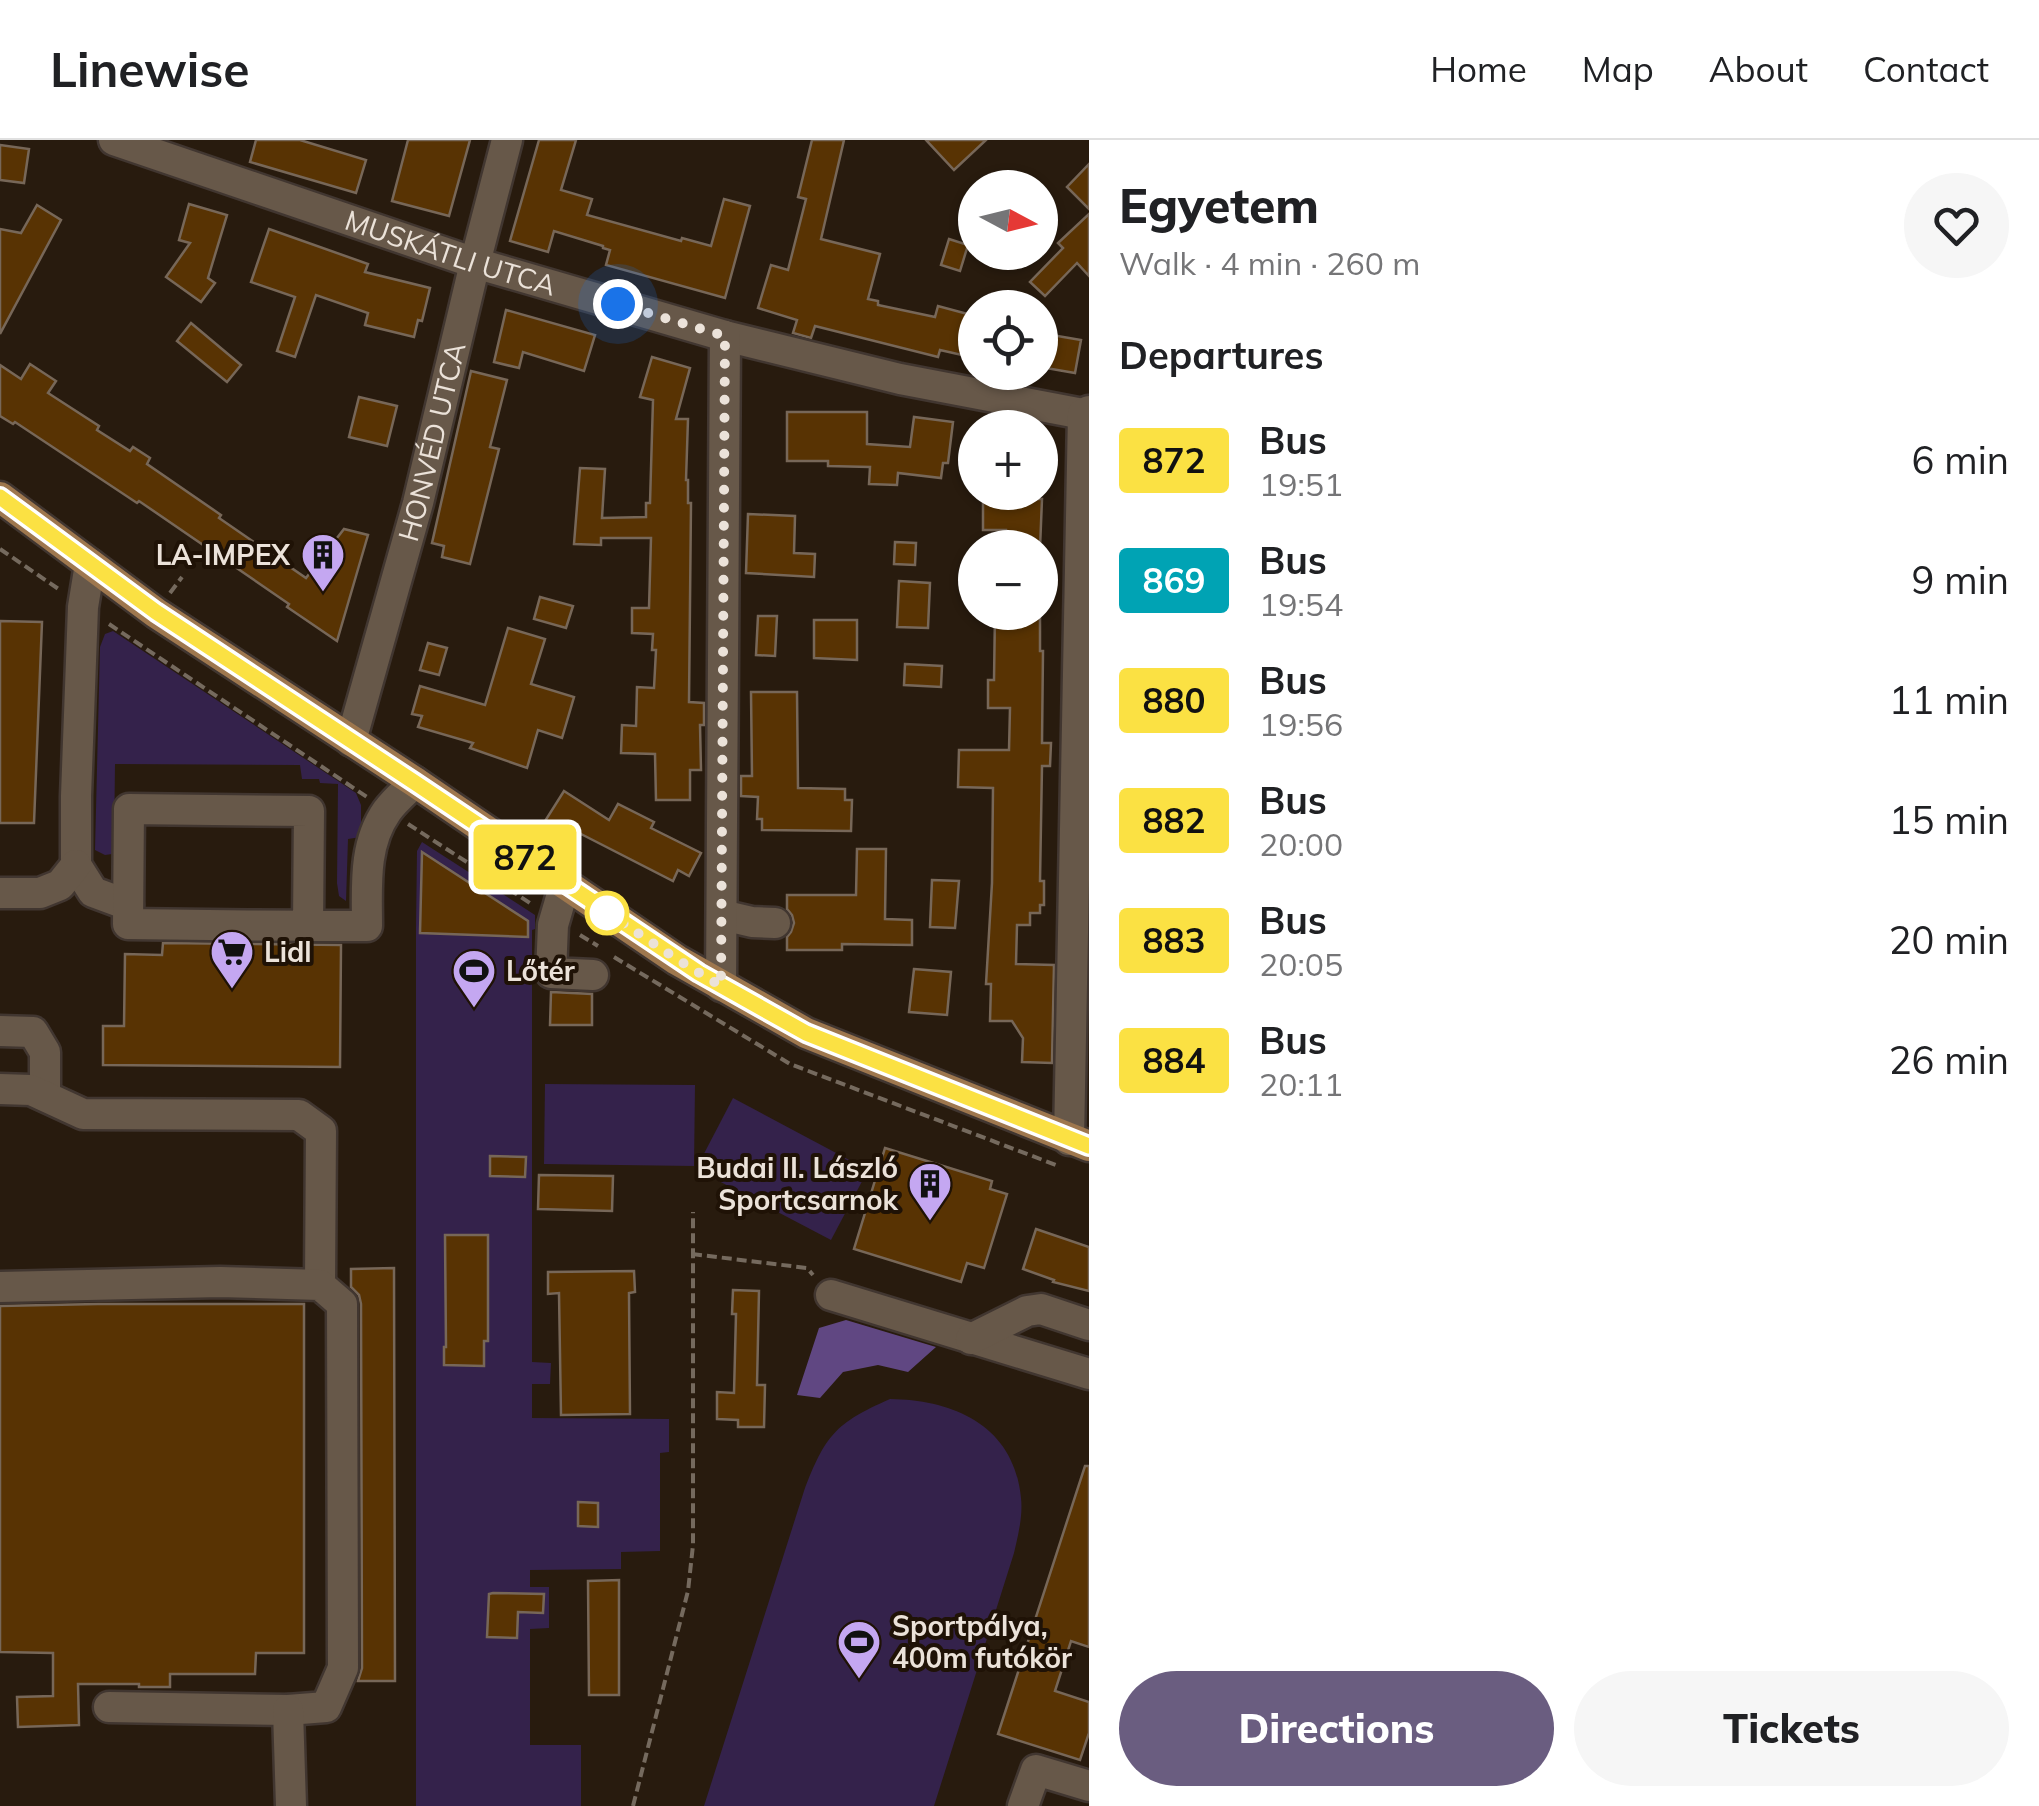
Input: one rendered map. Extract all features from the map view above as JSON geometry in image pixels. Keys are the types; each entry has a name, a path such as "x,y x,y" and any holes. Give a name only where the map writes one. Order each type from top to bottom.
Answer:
{"main road":[{"path":"3,502 156,612 721,986 806,1033 1079,1143"}],"street":[{"name":"MUSKÁTLI UTCA","path":"114,140 475,263 725,336 900,379 1086,412"},
{"name":"HONVÉD UTCA","path":"352,740 418,503 507,140"},
{"path":"721,986 725,336"},
{"path":"1079,1143 1086,412"},
{"path":"90,564 84,607 76,866 93,892 128,905"},
{"path":"308,926 308,811 129,809 128,924 308,926 367,926 367,865 374,835 388,810 414,782"},
{"path":"0,893 40,892 60,885 76,866"},
{"path":"565,884 553,925 551,973 593,976"},
{"path":"722,916 774,923"},
{"path":"0,1031 32,1032 44,1052 45,1096"},
{"path":"0,1089 31,1090 83,1114 299,1115 321,1132 320,1285"},
{"path":"0,1287 220,1282 320,1285 342,1304 343,1668 326,1707 109,1707"},
{"path":"831,1294 1089,1374"},
{"path":"971,1339 1027,1311 1040,1310 1089,1325"},
{"path":"288,1710 291,1806"},
{"path":"1024,1806 1036,1770 1089,1786"}],"path":[{"path":"0,549 388,810"},
{"path":"633,1806 688,1590 694,1545 693,1212"},
{"path":"692,1254 807,1268 831,1294"}],"shaded area":[{"path":"113,631 356,793 361,805 361,837 348,839 346,901 339,896 337,883 338,784 302,779 300,765 115,764 112,854 95,850 100,647 105,634"},
{"path":"422,842 535,915 532,1362 551,1363 550,1384 532,1384 532,1418 669,1419 669,1452 660,1453 660,1551 621,1552 621,1569 530,1570 530,1587 549,1587 549,1628 530,1629 530,1745 581,1745 581,1806 416,1806 416,927 417,851"},
{"path":"545,1084 695,1085 694,1166 544,1164"},
{"path":"733,1098 868,1170 831,1240 696,1169"},
{"path":"846,1320 936,1347 908,1372 878,1365 843,1372 820,1398 797,1395 819,1328"},
{"name":"Sportpálya, 400m futókör","path":"890,1399 937,1405 977,1422 1007,1452 1021,1498 1014,1553 934,1806 704,1806 811,1472 834,1433 856,1416"}],"building":[{"path":"256,140 300,140 366,160 356,193 250,162"},
{"path":"408,140 470,140 449,216 392,201"},
{"path":"539,140 576,140 561,190 592,199 587,215 711,246 724,199 750,206 725,298 606,265 610,250 554,231 548,252 510,241"},
{"path":"812,140 844,140 821,239 880,254 868,299 878,301 878,305 935,317 938,306 958,311 958,354 940,350 938,357 815,326 811,338 793,333 797,320 758,308 771,265 788,270 806,199 798,197"},
{"path":"926,140 986,140 954,170"},
{"path":"0,145 29,149 24,183 0,180"},
{"path":"1089,164 1089,209 1067,187"},
{"path":"189,204 227,215 208,278 215,283 201,302 166,277 190,243 179,240"},
{"path":"37,205 61,220 0,334 0,229 21,233"},
{"path":"1089,214 1089,276 1077,263 1051,290 1039,290 1030,282 1042,270 1058,270 1058,253 1063,248 1058,243"},
{"path":"269,229 368,264 365,272 430,288 414,337 365,325 368,313 316,295 295,357 277,351 295,297 251,282"},
{"path":"949,239 958,242 960,271 941,265"},
{"path":"506,310 595,335 584,371 523,352 519,368 494,362"},
{"path":"191,323 241,365 227,382 177,341"},
{"path":"1058,336 1081,340 1075,373 1058,370"},
{"path":"652,357 690,368 676,419 688,419 689,702 704,703 704,725 700,725 701,770 690,770 690,800 656,800 655,754 621,753 622,725 636,726 637,687 654,688 653,634 632,633 632,608 649,608 651,538 601,538 601,545 574,544 580,468 605,469 602,518 646,517 646,503 650,503 653,400 640,397"},
{"path":"30,364 56,381 48,393 99,426 97,430 130,451 133,447 150,458 147,464 306,578 344,529 368,535 337,641 139,501 0,416 0,365 21,379"},
{"path":"471,371 507,380 490,447 499,449 470,564 442,557 444,546 432,543"},
{"path":"359,397 397,406 387,446 349,437"},
{"path":"787,412 867,412 867,444 910,447 914,417 953,422 948,463 943,463 941,478 898,473 897,485 869,484 870,467 787,461"},
{"path":"983,510 1042,510 1041,530 983,530"},
{"path":"748,514 795,516 794,553 815,554 814,577 746,573"},
{"path":"895,542 916,543 915,565 894,564"},
{"path":"899,581 930,583 928,628 897,627"},
{"path":"540,597 573,606 566,628 534,619"},
{"path":"758,616 777,616 775,656 756,655"},
{"path":"814,620 857,620 857,660 814,658"},
{"path":"0,621 42,622 34,823 0,823"},
{"path":"508,628 545,639 531,684 574,697 562,738 538,730 527,768 470,748 473,743 418,727 422,716 412,714 420,686 485,705"},
{"path":"995,630 1040,630 1042,743 1051,743 1050,766 1042,766 1040,881 1044,881 1044,905 1040,905 1040,913 1030,913 1030,925 1017,925 1016,964 1054,965 1052,1063 1022,1062 1023,1038 1012,1021 990,1021 991,984 986,984 993,788 958,787 959,750 1009,750 1010,708 988,708 988,680 994,680"},
{"path":"428,643 447,648 439,675 420,670"},
{"path":"905,664 942,666 941,687 904,685"},
{"path":"751,692 797,692 798,788 845,789 845,800 852,800 851,831 762,830 762,819 757,819 758,797 741,796 741,776 752,776"},
{"path":"564,791 609,820 618,804 654,822 651,828 701,853 689,876 678,870 673,881 581,834 576,841 545,821"},
{"path":"857,849 886,849 885,919 912,920 912,945 842,944 842,950 787,950 787,937 794,923 787,909 787,895 856,895"},
{"path":"422,852 528,921 528,937 420,933"},
{"path":"932,880 959,881 955,928 930,927"},
{"name":"Lidl","path":"163,943 341,945 340,1067 103,1065 103,1026 124,1026 125,954 162,955"},
{"path":"914,969 951,972 947,1015 909,1012"},
{"path":"551,992 592,994 592,1025 550,1025"},
{"name":"Budai II. László Sportcsarnok","path":"885,1148 992,1181 990,1189 1007,1194 984,1268 967,1263 961,1282 854,1249"},
{"path":"490,1156 526,1157 525,1177 490,1176"},
{"path":"539,1175 613,1176 612,1211 538,1209"},
{"path":"1036,1229 1089,1247 1089,1291 1023,1269"},
{"path":"445,1235 488,1235 488,1341 484,1341 484,1366 444,1365"},
{"path":"394,1268 395,1681 358,1681 362,1668 361,1304 351,1287 351,1269"},
{"path":"634,1271 635,1292 629,1293 630,1414 561,1415 559,1293 548,1294 548,1272"},
{"path":"733,1290 759,1291 757,1385 765,1385 764,1427 738,1427 738,1420 717,1419 717,1392 734,1393"},
{"path":"304,1304 304,1653 256,1653 255,1674 170,1674 170,1687 78,1684 79,1725 18,1727 17,1697 53,1696 53,1653 0,1652 0,1306"},
{"path":"1085,1466 1089,1466 1089,1647 1071,1641 1055,1691 1089,1702 1089,1733 1080,1760 998,1734"},
{"path":"578,1502 598,1503 598,1527 578,1526"},
{"path":"619,1580 619,1695 589,1695 588,1581"},
{"path":"489,1594 544,1594 543,1613 518,1612 517,1638 487,1637"}],"bus line":[{"name":"872","path":"0,497 156,612 699,973 806,1033 1089,1146"}],"place":[{"name":"LA-IMPEX","path":"323,593"},
{"name":"Lidl","path":"232,990"},
{"name":"Lőtér","path":"474,1009"},
{"name":"Budai II. László Sportcsarnok","path":"930,1222"},
{"name":"Sportpálya, 400m futókör","path":"859,1680"}],"route":[{"path":"607,913 593,903 721,986 725,336 618,304"}]}
